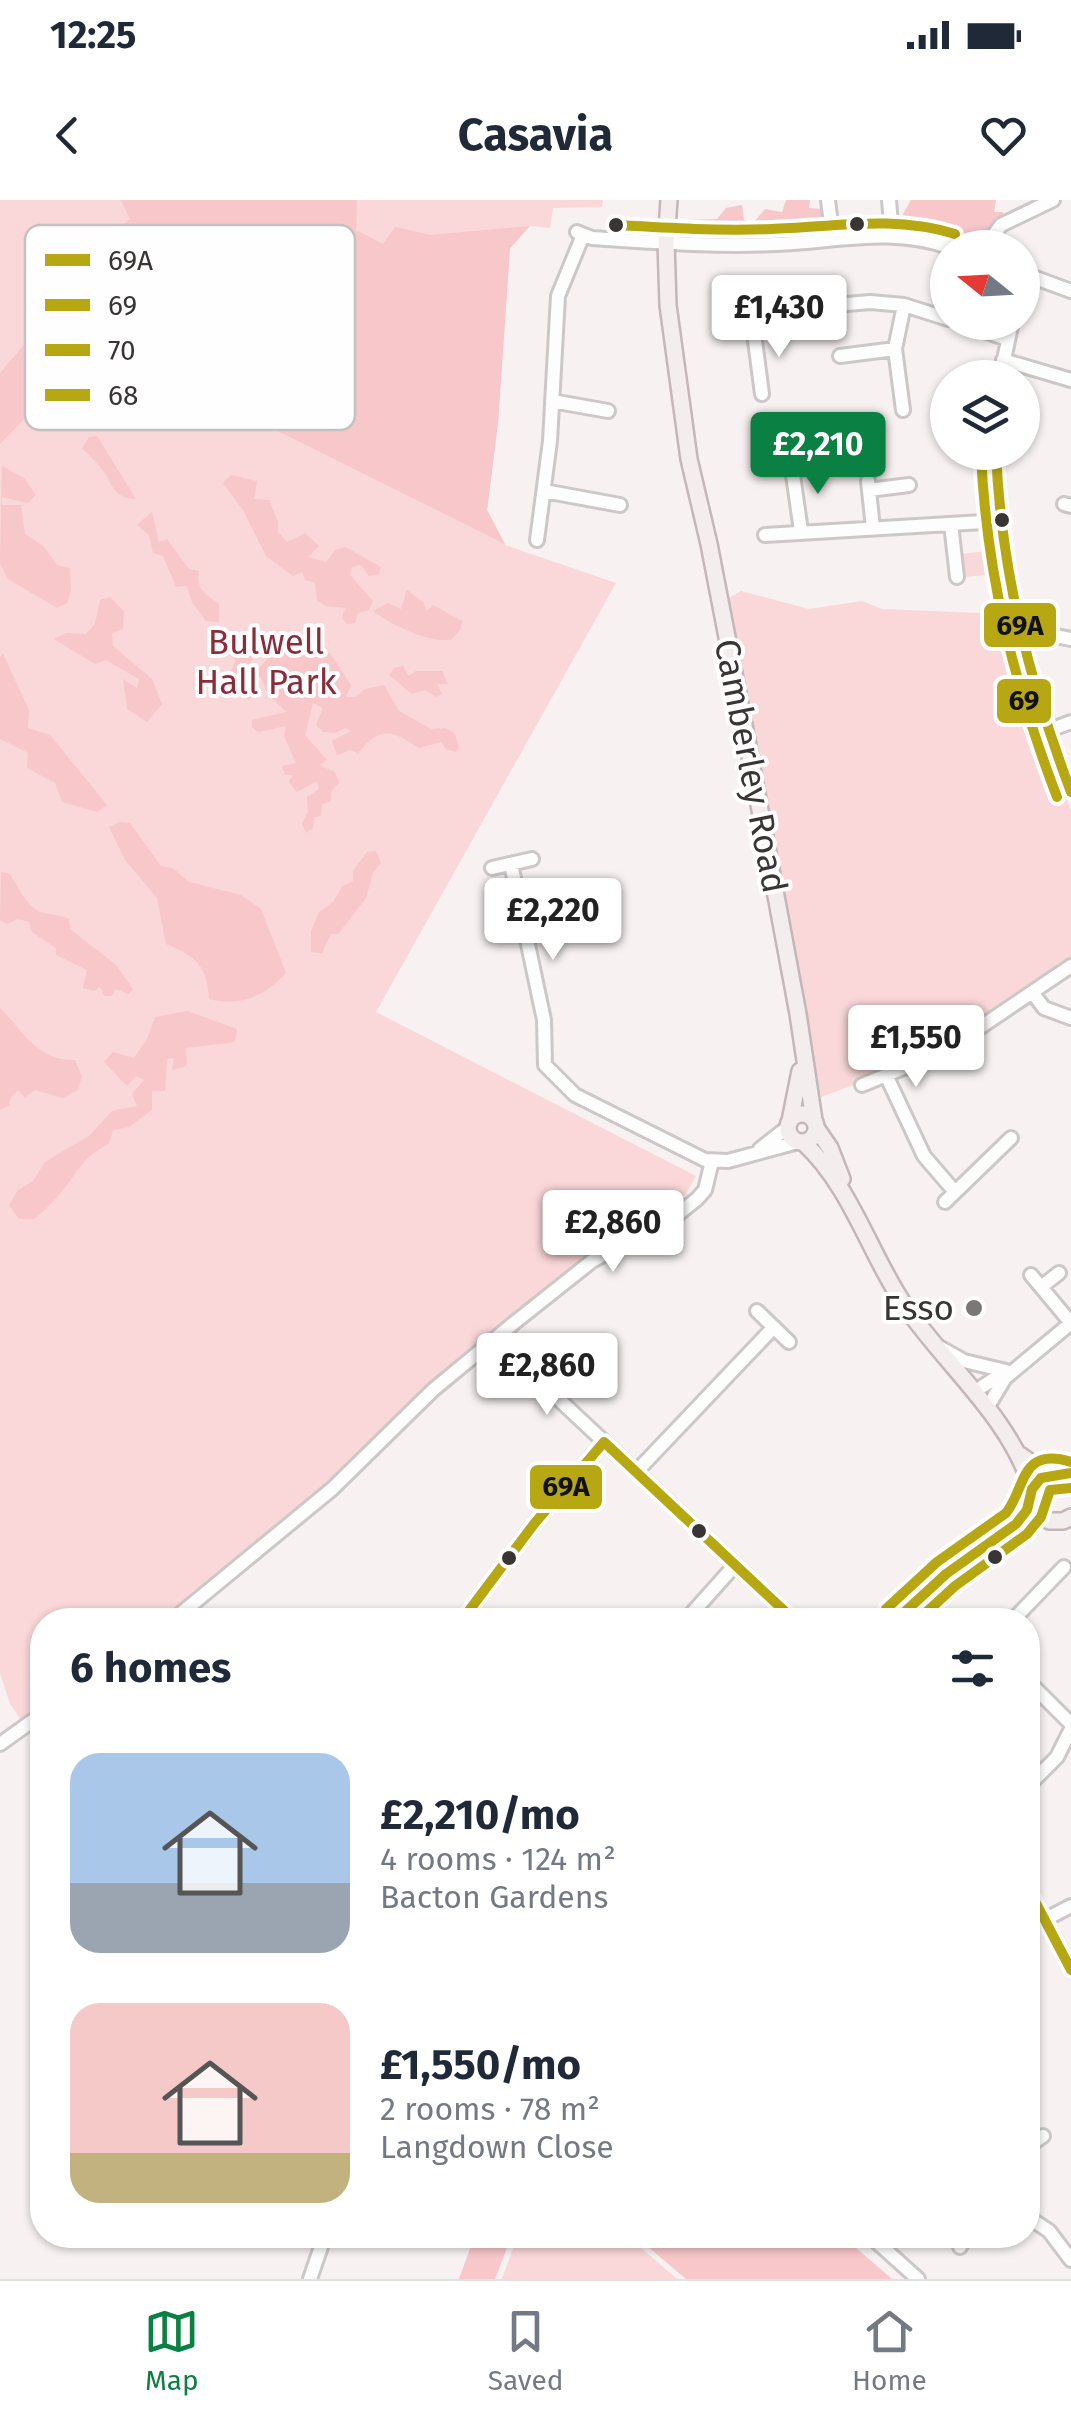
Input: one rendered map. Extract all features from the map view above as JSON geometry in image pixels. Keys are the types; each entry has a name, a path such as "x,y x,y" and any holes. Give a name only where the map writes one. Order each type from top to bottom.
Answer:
{"main road":[{"name":"Camberley Road","path":"669,200 668,305 684,423 749,752 815,1125 830,1148 845,1193 885,1274 934,1345 1020,1455 1032,1495"},
{"name":"Camberley Road","path":"789,1124 802,1048"},
{"path":"800,1114 815,1125 813,1138 801,1142 792,1138 789,1124 800,1114"},
{"name":"Camberley Road","path":"801,1142 845,1193"},
{"name":"Camberley Road","path":"1020,1455 1063,1476"},
{"path":"1063,1476 1041,1478 1032,1495 1037,1514 1063,1521"}],"street":[{"path":"828,200 833,239"},
{"path":"889,200 892,235"},
{"path":"997,230 1053,200"},
{"path":"534,531 544,491 558,296 580,234 666,242 779,244 892,235 930,242"},
{"path":"1040,282 1071,290"},
{"path":"777,384 761,390 754,333 756,323 767,311 870,302 904,305 930,313"},
{"path":"904,305 895,349 907,404"},
{"path":"1003,360 1007,340"},
{"path":"840,356 895,349"},
{"path":"1040,371 1071,380"},
{"path":"552,401 600,405"},
{"path":"997,470 1000,521 1019,637 1047,731 1071,792"},
{"path":"790,474 801,531"},
{"path":"873,528 868,486 901,482"},
{"path":"544,491 602,507 620,505"},
{"path":"765,535 1000,521"},
{"path":"951,524 952,571"},
{"path":"1019,637 1040,632 1070,634"},
{"path":"1047,731 1071,722"},
{"path":"492,868 532,860"},
{"path":"511,864 544,1020 545,1065 575,1094 699,1158 712,1161 728,1161 801,1142"},
{"path":"862,1085 945,1051 1071,966"},
{"path":"1032,992 1044,1008 1071,1018"},
{"path":"886,1075 924,1156 950,1197 1011,1138"},
{"path":"753,1153 789,1124"},
{"path":"188,1608 332,1489 433,1390 514,1323 592,1261 698,1200 706,1190 712,1161"},
{"path":"1041,1287 1058,1273"},
{"path":"987,1408 1005,1378 1071,1323 1031,1275"},
{"path":"758,1312 789,1342"},
{"path":"636,1472 774,1327"},
{"path":"934,1345 964,1361 1006,1370"},
{"path":"974,1392 1025,1359"},
{"path":"518,1362 781,1608"},
{"path":"471,1608 534,1524 604,1442"},
{"path":"910,1608 960,1563 1016,1524 1032,1495"},
{"path":"1016,1524 1063,1521"},
{"path":"696,1608 735,1564"},
{"path":"1025,1608 1064,1567"},
{"path":"1040,1694 1071,1726 1057,1757 1040,1774"},
{"path":"0,1744 30,1723"},
{"path":"1044,1920 1071,1906"},
{"path":"1040,1912 1071,1970"},
{"path":"1040,2227 1057,2240 1071,2260"},
{"path":"1057,2240 1071,2230"},
{"path":"310,2279 321,2248"},
{"path":"883,2248 918,2279"}],"green space":[{"name":"Bulwell Hall Park","path":"0,200 603,200 602,207 553,208 550,228 530,226 510,248 498,422 487,510 505,545 616,583 376,1012 696,1176 686,1194 610,1236 421,1393 351,1464 177,1608 30,1608 30,1718 23,1723 10,1704 0,1673"},
{"path":"121,200 357,200 356,230 383,244 395,227 431,235 530,226 510,248 498,422 487,510 505,544 276,430 355,430 355,225 122,225 130,219"},
{"path":"786,200 810,200 809,208 822,209 818,236 725,238 693,232 690,220 717,219 726,208 742,205 744,220 754,222 765,209 782,212"},
{"path":"911,200 996,200 994,212 1003,212 1005,221 986,230 946,230 933,226 902,229 902,216"},
{"path":"25,343 25,418 0,444 0,373"},
{"path":"97,436 136,499 117,493 82,448 89,437"},
{"path":"2,466 24,478 36,495 28,503 2,497 2,505 21,505 25,534 43,546 57,565 70,568 67,603 57,608 8,579 0,563"},
{"path":"231,475 257,481 254,499 269,500 278,532 287,542 305,533 319,546 308,557 326,562 335,550 345,547 381,567 379,574 369,576 361,565 352,567 350,575 373,601 369,610 358,613 355,623 347,624 342,618 345,608 326,606 317,600 315,583 305,580 302,572 293,576 266,556 243,510 223,483"},
{"path":"152,512 159,542 167,539 189,569 199,571 200,586 219,604 219,622 206,621 192,602 187,586 176,587 163,556 153,553 149,535 137,525"},
{"path":"986,530 998,553 1002,602 989,603 987,575 963,577 961,554 987,551"},
{"path":"407,590 423,602 427,611 433,605 462,621 451,640 410,632 373,611 388,603 401,609"},
{"path":"741,591 809,609 862,601 882,609 1005,614 1024,690 1071,810 1071,961 944,1045 886,1073 821,1097 729,598"},
{"path":"110,597 124,611 123,629 112,633 113,646 152,679 162,704 147,722 127,709 123,679 137,688 139,679 106,660 95,664 54,639 67,633 86,634 95,624 100,600"},
{"path":"229,633 234,647 246,637 252,641 248,650 253,656 250,666 260,667 277,649 291,642 308,655 330,653 351,685 346,697 384,685 399,711 431,729 446,728 455,734 459,748 456,752 446,749 441,742 419,748 386,733 373,738 358,753 350,750 337,755 332,741 351,731 345,728 335,733 323,732 316,725 323,708 313,703 305,735 327,760 319,765 335,772 339,782 331,792 331,801 322,804 321,816 314,817 313,828 306,833 302,823 308,812 307,797 319,789 317,781 297,792 289,782 293,775 285,775 282,766 296,763 284,736 286,726 258,732 252,727 252,720 286,712 266,691 261,677 256,693 248,700 229,675 236,660 225,653 223,644 214,646 211,640 215,634"},
{"path":"3,654 29,710 28,728 50,735 107,805 97,812 62,802 55,783 27,768 28,753 0,739"},
{"path":"403,666 409,676 416,671 442,671 448,684 437,684 442,694 436,697 425,690 412,694 389,675 394,668"},
{"path":"119,822 130,823 161,866 174,869 189,882 241,895 261,909 286,973 252,998 232,1002 209,999 203,970 185,953 166,944 157,898 125,860 109,827"},
{"path":"376,851 381,863 373,872 366,898 338,934 331,934 322,953 311,952 311,931 319,912 353,881 353,871 367,852"},
{"path":"1,872 10,874 33,907 69,919 70,929 116,965 133,989 128,994 115,989 112,996 105,996 100,987 94,991 83,988 87,970 56,955 56,948 32,932 29,922 18,919 7,924 0,920"},
{"path":"0,1008 41,1050 75,1060 82,1077 77,1090 63,1098 35,1090 25,1097 18,1090 9,1105 0,1110"},
{"path":"187,1011 237,1029 235,1042 186,1048 187,1066 172,1070 174,1058 167,1059 165,1091 152,1091 152,1110 129,1127 113,1130 109,1144 85,1160 58,1196 34,1219 19,1219 9,1205 45,1162 90,1135 112,1111 137,1106 132,1094 144,1080 136,1076 127,1086 104,1062 113,1052 134,1058 155,1017"},
{"path":"470,2248 507,2248 495,2279 459,2279"},
{"path":"513,2248 641,2248 677,2279 502,2279"},
{"path":"649,2248 856,2248 892,2279 686,2279"}],"transit line":[{"name":"70","path":"616,225 732,230 886,224 940,230"},
{"name":"69","path":"982,470 989,542 1005,628 1015,671 1057,797"},
{"name":"69A","path":"997,470 1004,540 1020,625 1042,709 1071,792"},
{"name":"69A","path":"471,1608 534,1524 604,1442 781,1608"},
{"name":"68","path":"887,1608 937,1562 1006,1513 1033,1465 1054,1459 1071,1462"},
{"name":"69A","path":"909,1608 946,1574 1016,1524 1041,1478 1071,1473"},
{"name":"69","path":"931,1608 1027,1534 1041,1517 1050,1490 1071,1488"},
{"name":"69A","path":"1040,1911 1071,1970"}],"place":[{"name":"Esso","path":"974,1308"}]}
